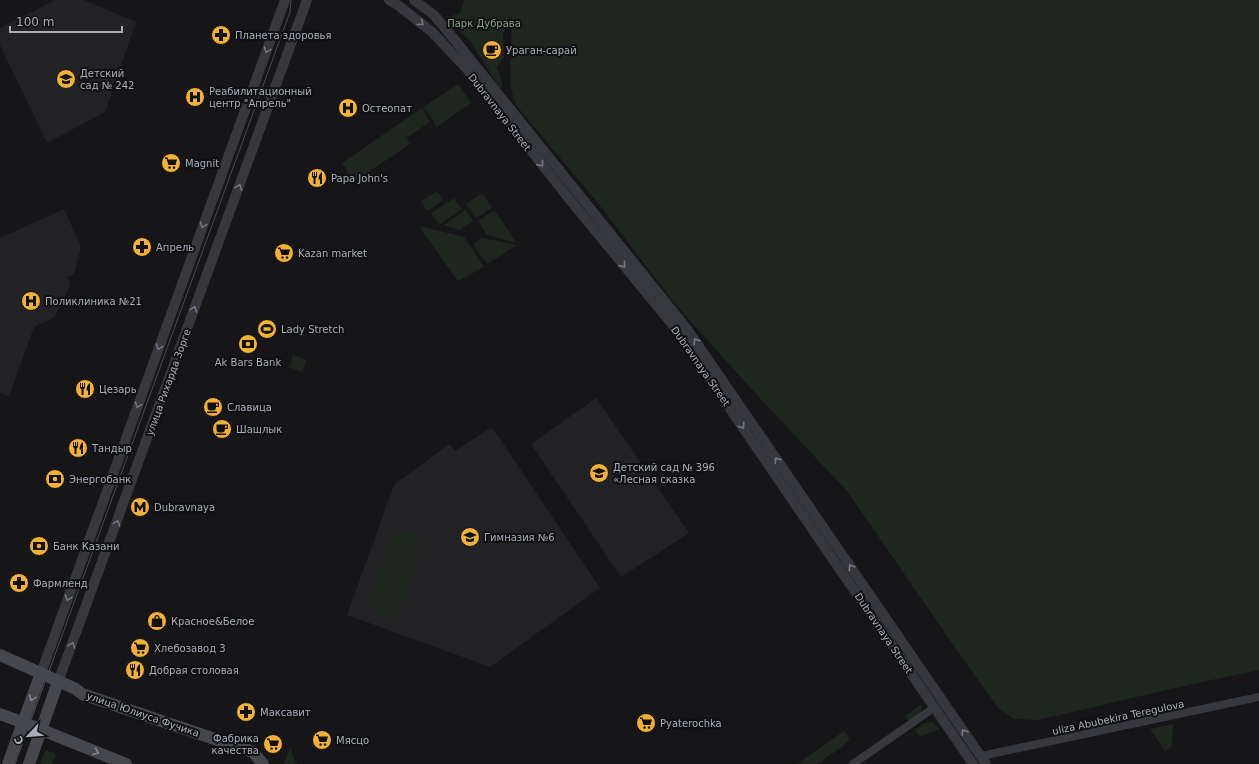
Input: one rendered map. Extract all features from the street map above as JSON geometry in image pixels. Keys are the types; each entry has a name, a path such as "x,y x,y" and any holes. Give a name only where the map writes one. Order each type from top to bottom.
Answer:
{"main road":[{"name":"улица Юлиуса Фучика","path":"0,655 76,689 82,694 253,752 263,764"},
{"name":"улица Рихарда Зорге","path":"8,764 41,673"},
{"name":"улица Рихарда Зорге","path":"29,764 58,682"},
{"path":"0,714 126,764"}],"street":[{"name":"улица Рихарда Зорге","path":"41,673 285,0"},
{"name":"улица Рихарда Зорге","path":"58,682 307,0"},
{"name":"Dubravnaya Street","path":"389,0 432,32 466,68 570,200 672,324 939,704 983,760"},
{"name":"Dubravnaya Street","path":"414,0 434,15 444,27 687,328 939,704 973,764"},
{"name":"uliza Abubekira Teregulova","path":"983,760 1259,697"},
{"path":"853,764 939,704"}],"shaded area":[{"name":"Детский сад № 242","path":"55,0 84,0 136,22 105,112 47,143 0,45 0,28"},
{"name":"Поликлиника №21","path":"64,209 81,247 74,274 67,277 70,285 55,317 34,327 9,396 0,393 0,238"},
{"name":"Детский сад № 396 «Лесная сказка","path":"596,398 689,533 621,577 531,444"},
{"name":"Гимназия №6","path":"492,427 600,588 490,667 347,615 394,485 449,444 455,451"}],"green space":[{"name":"Парк Дубрава","path":"465,0 1259,0 1259,670 1038,720 1014,719 1000,710 965,662 847,491 756,394 675,304 597,202 515,104 510,84 512,15 503,34 504,58 497,67 503,86 500,89 471,42 448,20 451,16 459,14"},
{"path":"458,84 471,103 437,127 424,107"},
{"path":"422,108 430,122 406,138 410,144 354,182 342,163"},
{"path":"437,191 443,200 427,211 421,201"},
{"path":"482,193 492,208 476,218 466,204"},
{"path":"454,198 462,209 439,225 431,213"},
{"path":"465,210 473,221 460,230 444,225"},
{"path":"494,210 517,243 487,235 478,221"},
{"path":"419,226 464,237 484,267 458,281"},
{"path":"482,238 517,245 487,264 473,244"},
{"path":"293,355 307,360 302,372 289,367"},
{"path":"403,531 410,532 418,538 420,549 401,609 397,614 392,616 382,616 373,610 370,599 390,539 394,534"},
{"path":"922,704 922,710 917,716 909,721 905,716"},
{"path":"925,723 934,723 939,729 920,737 915,730"},
{"path":"1173,724 1172,747 1165,751 1150,729"},
{"path":"844,731 850,739 842,747 817,764 797,764"},
{"path":"290,747 295,762 299,764 284,764"},
{"path":"45,750 54,753 55,756 52,764 40,764"}],"tram line":[{"path":"15,764 290,12 291,0"}],"place":[{"name":"Планета здоровья","path":"221,35"},
{"name":"Ураган-сарай","path":"492,50"},
{"name":"Детский сад № 242","path":"66,79"},
{"name":"Реабилитационный центр \"Апрель\"","path":"195,97"},
{"name":"Остеопат","path":"348,108"},
{"name":"Magnit","path":"171,163"},
{"name":"Papa John's","path":"317,178"},
{"name":"Апрель","path":"142,247"},
{"name":"Kazan market","path":"284,253"},
{"name":"Поликлиника №21","path":"31,301"},
{"name":"Lady Stretch","path":"267,329"},
{"name":"Ak Bars Bank","path":"248,344"},
{"name":"Цезарь","path":"85,389"},
{"name":"Славица","path":"213,407"},
{"name":"Шашлык","path":"222,429"},
{"name":"Тандыр","path":"78,448"},
{"name":"Детский сад № 396 «Лесная сказка","path":"599,473"},
{"name":"Энергобанк","path":"55,479"},
{"name":"Dubravnaya","path":"140,507"},
{"name":"Гимназия №6","path":"470,537"},
{"name":"Банк Казани","path":"39,546"},
{"name":"Фармленд","path":"19,583"},
{"name":"Красное&Белое","path":"157,621"},
{"name":"Хлебозавод 3","path":"140,648"},
{"name":"Добрая столовая","path":"135,670"},
{"name":"Максавит","path":"246,712"},
{"name":"Pyaterochka","path":"646,723"},
{"name":"Мясцо","path":"322,740"},
{"name":"Фабрика качества","path":"273,744"}]}
